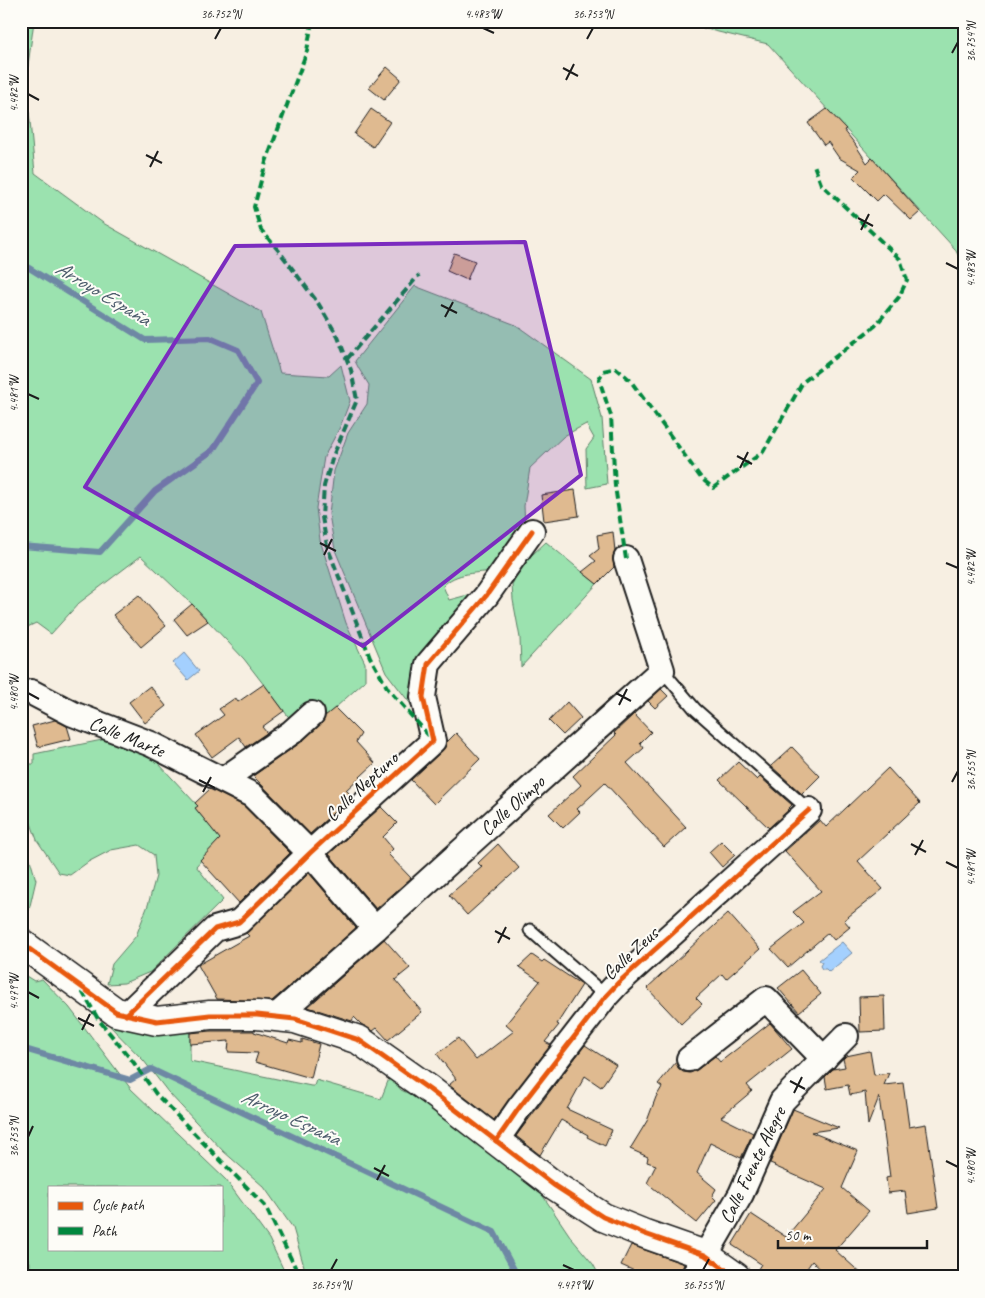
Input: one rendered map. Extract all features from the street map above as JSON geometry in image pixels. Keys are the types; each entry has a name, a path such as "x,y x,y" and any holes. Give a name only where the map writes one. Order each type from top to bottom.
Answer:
{"street":[{"name":"Calle Neptuno","path":"126,1015 215,929 239,922 310,853 433,740 423,697 428,664 486,596 532,531"},
{"path":"626,559 662,670"},
{"name":"Calle Olimpo","path":"275,1017 662,670"},
{"name":"Calle Marte","path":"31,692 73,714 151,744 252,795 310,853 375,929"},
{"path":"223,780 292,732 312,714"},
{"name":"Calle Zeus","path":"496,1141 519,1108 619,982 809,810"},
{"path":"21,943 116,1012 126,1015 157,1021 210,1015 257,1015 295,1019 359,1040 430,1090 555,1186 603,1217 645,1234 699,1266 736,1277"},
{"path":"690,1060 766,999 824,1059"},
{"name":"Calle Fuente Alegre","path":"699,1266 741,1194 782,1101 846,1036"}],"lane":[{"path":"662,670 696,709 809,810"},
{"path":"530,930 606,996"}],"highlighted area":[{"path":"525,242 581,475 363,646 85,487 235,246"}],"green space":[{"path":"21,21 34,21 26,80 35,173 103,223 261,312 280,373 329,376 341,365 350,401 340,427 324,457 316,508 320,540 346,623 365,663 365,681 325,717 309,700 291,720 244,659 192,604 141,556 79,603 51,634 36,623 21,630"},
{"path":"679,21 964,21 964,267 955,249 768,44"},
{"path":"415,286 516,325 591,379 602,418 607,484 587,488 586,449 594,438 586,424 564,436 530,468 524,506 525,526 495,571 460,576 448,581 443,586 449,600 479,592 416,711 386,672 335,550 329,514 334,471 348,433 367,404 369,385 355,361"},
{"path":"546,542 597,584 521,667 520,638 512,585 521,565"},
{"path":"101,729 163,756 159,764 198,806 196,809 220,839 196,866 223,900 150,972 124,983 107,984 112,964 136,936 148,905 156,876 154,855 139,845 111,850 88,862 70,875 59,873 37,840 21,796 21,764 34,764 34,754 102,740"},
{"path":"21,838 27,849 36,880 29,910 21,912"},
{"path":"21,973 34,981 42,979 69,1007 131,1089 226,1180 269,1239 287,1277 30,1277 30,1262 21,1247"},
{"path":"103,1014 190,1027 190,1061 311,1086 314,1086 316,1080 381,1099 390,1076 401,1090 421,1099 540,1185 541,1193 572,1239 593,1264 600,1277 307,1277 293,1228 264,1187 223,1151 168,1092 144,1061 104,1020"}],"water":[{"path":"184,653 199,671 188,680 173,663"},
{"path":"842,942 852,953 829,972 826,969 822,969 820,966 822,962 819,960"}],"building":[{"path":"387,67 401,79 384,100 369,88"},
{"path":"371,109 390,122 373,147 354,134"},
{"path":"827,109 846,129 844,130 867,163 872,158 920,212 911,220 884,194 877,201 853,177 860,170 839,158 828,142 824,145 808,123"},
{"path":"454,253 475,261 467,280 447,271"},
{"path":"575,490 579,516 544,521 541,495"},
{"path":"613,532 614,567 597,584 582,572 596,561 590,556 599,549 597,535"},
{"path":"139,595 166,626 141,647 113,615"},
{"path":"192,604 208,621 187,635 174,619"},
{"path":"264,684 284,711 262,727 267,733 246,747 239,737 212,757 196,735 224,715 219,709 235,698 238,702"},
{"path":"150,686 166,706 145,723 129,702"},
{"path":"661,689 668,696 655,708 648,701"},
{"path":"567,702 581,718 563,735 549,721"},
{"path":"335,708 361,734 356,742 375,763 346,790 352,796 310,834 253,776 301,742"},
{"path":"634,714 651,732 640,743 644,748 627,763 686,827 664,847 605,783 577,809 580,812 563,828 549,814 581,785 573,776 616,735 614,733"},
{"path":"55,720 67,726 71,739 38,747 32,726"},
{"path":"456,733 480,759 434,804 411,780 442,751 446,743"},
{"path":"792,747 820,776 802,794 771,766"},
{"path":"738,762 757,780 760,777 792,805 769,828 719,780"},
{"path":"888,768 920,803 858,861 883,889 844,920 850,927 834,940 828,933 788,967 771,949 804,923 793,912 821,891 785,851 820,820 826,827"},
{"path":"210,789 244,806 290,853 239,903 200,860 220,839 195,808 198,806 195,803"},
{"path":"381,807 397,823 383,837 393,849 388,854 411,878 376,909 329,854"},
{"path":"721,841 735,855 722,867 709,852"},
{"path":"498,844 519,868 467,915 449,895 482,867 478,863"},
{"path":"309,873 356,928 272,1001 217,999 198,965 249,936 246,933"},
{"path":"728,913 760,949 726,979 722,974 696,998 702,1004 681,1024 647,988"},
{"path":"384,939 410,968 395,980 422,1012 388,1040 377,1028 373,1031 354,1017 352,1021 308,1007"},
{"path":"532,955 542,962 544,960 582,985 557,1024 559,1025 545,1042 551,1045 494,1120 449,1085 456,1079 437,1054 458,1038 476,1060 514,1031 506,1024 540,981 519,967"},
{"path":"801,970 821,994 799,1012 778,988"},
{"path":"884,996 885,1031 860,1032 859,997"},
{"path":"770,1023 792,1049 747,1085 752,1091 721,1117 753,1133 741,1158 710,1143 697,1173 716,1189 712,1196 716,1200 697,1223 647,1183 656,1165 647,1162 648,1157 630,1149 647,1121 662,1087 658,1084 676,1062 678,1068 683,1072 690,1073 715,1056 720,1062"},
{"path":"254,1031 288,1043 289,1040 302,1043 302,1039 319,1044 311,1078 255,1062 258,1053 228,1052 229,1041 190,1044 190,1033"},
{"path":"585,1045 616,1065 601,1087 585,1076 567,1109 612,1130 605,1146 561,1120 540,1155 516,1136"},
{"path":"870,1051 874,1075 889,1073 884,1085 903,1083 909,1127 926,1124 938,1208 908,1213 905,1191 888,1193 886,1178 890,1177 879,1097 868,1125 865,1092 850,1095 848,1085 827,1089 825,1077 833,1069 845,1067 843,1059 846,1056"},
{"path":"793,1109 839,1128 811,1132 858,1151 842,1188 869,1211 835,1250 865,1277 829,1277 812,1261 801,1277 753,1277 761,1264 732,1245 751,1214 786,1237 826,1189 770,1163"},
{"path":"631,1245 684,1264 679,1277 648,1277 621,1265"}],"waterway":[{"name":"Arroyo España","path":"21,263 145,340 210,338 238,350 257,383 213,450 155,491 100,552 21,546"},
{"name":"Arroyo España","path":"21,1048 130,1080 151,1069 494,1232 518,1277"}],"marked path":[{"path":"312,21 307,51 266,162 254,207 261,230 318,303 338,337 351,370 357,400 333,456 324,486 322,517 327,546 370,657 388,689 430,737"},
{"path":"626,559 615,486 611,416 599,379 603,371 616,368 630,380 701,478 713,488 763,452 803,382 875,326 899,297 907,280 900,259 821,184 814,165"},
{"path":"347,359 419,275"},
{"path":"82,991 98,1019 134,1063 156,1094 265,1206 300,1277"}],"cycle path":[{"path":"126,1015 215,929 239,922 310,853 433,741 423,697 428,664 486,596 532,531"},
{"path":"496,1141 519,1108 619,982 809,810"},
{"path":"21,943 116,1012 157,1021 210,1015 257,1015 295,1019 359,1040 430,1090 555,1186 603,1217 705,1255 736,1277"}]}
